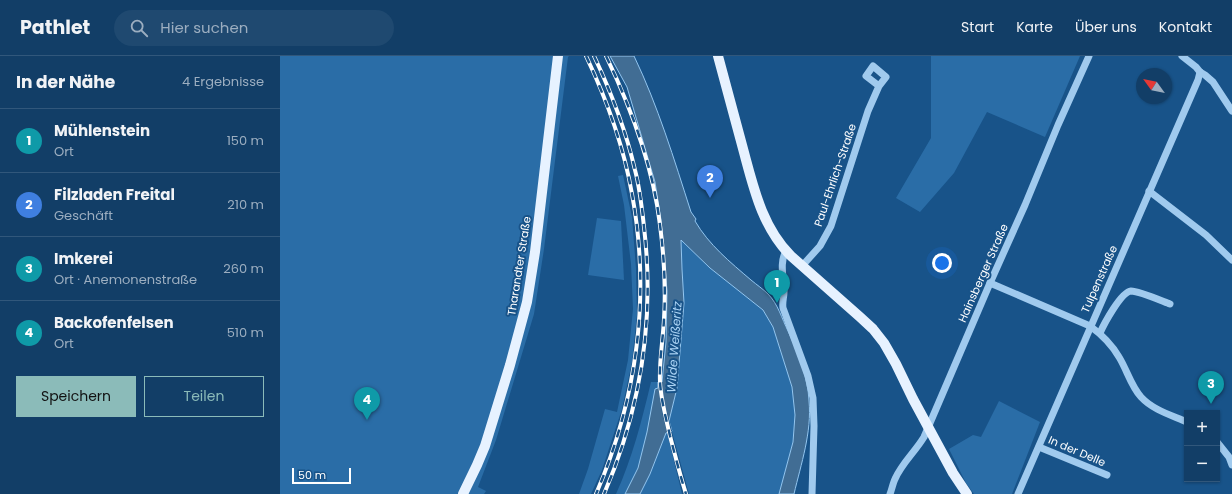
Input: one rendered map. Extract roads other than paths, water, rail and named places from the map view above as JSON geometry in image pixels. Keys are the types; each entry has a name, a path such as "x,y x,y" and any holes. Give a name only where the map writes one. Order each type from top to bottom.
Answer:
{"main road":[{"name":"Tharandter Straße","path":"463,494 477,465 489,434 514,352 527,302 535,252 558,56"},
{"path":"718,56 735,122 760,207 771,231 786,251 873,329 884,343 953,473 967,494"}],"street":[{"name":"Hainsberger Straße","path":"890,494 895,479 919,445 928,427 1089,56"},
{"path":"1182,56 1196,66 1200,72 1216,86 1232,111"},
{"name":"Tulpenstraße","path":"1018,494 1198,80 1200,72"},
{"name":"Paul-Ehrlich-Straße","path":"802,266 820,246 831,226 868,111 879,86"},
{"path":"1149,191 1206,235 1232,260"},
{"path":"786,251 783,255 782,267 784,293 782,308 805,370 812,398 814,426 812,494"},
{"path":"990,283 1090,326 1100,333 1119,356 1141,397 1160,411 1184,421"},
{"path":"1100,333 1118,303 1127,293 1132,291 1170,304"},
{"path":"1220,446 1230,458 1232,465"},
{"name":"In der Delle","path":"1039,447 1107,475"}],"water":[{"name":"Wilde Weißeritz","path":"610,56 634,56 658,113 691,212 696,219 695,221 720,253 766,292 780,312 802,365 807,383 810,413 805,448 794,494 779,494 793,442 795,415 792,387 773,327 763,310 710,268 681,240 684,303 677,388 669,421 672,431 666,433 650,474 640,494 625,494 638,468 647,432 655,389 658,388 658,382 662,382 666,342 667,291 661,220 655,182 627,87"}],"railway":[{"path":"586,56 607,106 629,177 638,232 640,271 640,309 630,384 622,421 596,494"},
{"path":"594,56 618,112 637,177 644,227 648,296 646,330 636,396 617,462 604,494"},
{"path":"606,56 633,118 647,160 657,203 663,248 665,284 660,382 670,436 686,494"}],"place":[{"name":"Filzladen Freital","path":"710,198"},
{"name":"Mühlenstein","path":"777,303"},
{"name":"Imkerei","path":"1211,404"},
{"name":"Backofenfelsen","path":"367,420"}]}
